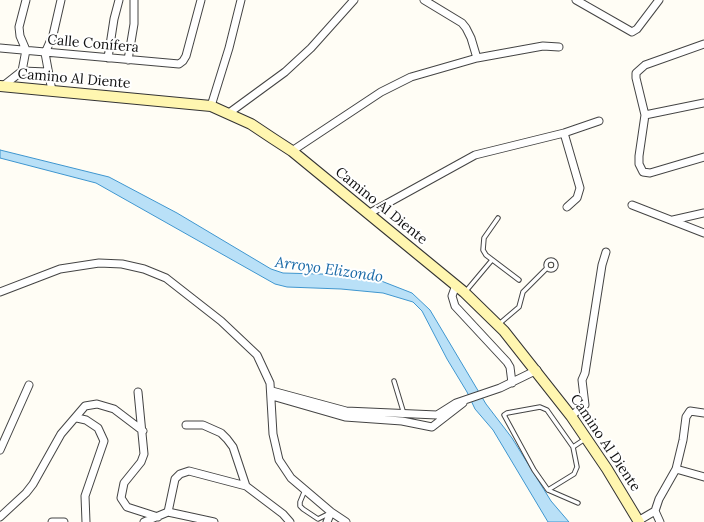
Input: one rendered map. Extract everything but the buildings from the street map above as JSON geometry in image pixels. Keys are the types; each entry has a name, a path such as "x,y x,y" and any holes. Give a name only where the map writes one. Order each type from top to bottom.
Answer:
{"street":[{"path":"22,71 26,50 20,36 19,27 26,0"},
{"path":"52,90 52,82 47,72 45,53 53,35 61,0"},
{"path":"108,58 114,19 119,0"},
{"path":"128,60 134,24 134,0"},
{"name":"Calle Conífera","path":"0,48 174,64 183,61 201,0"},
{"path":"211,106 229,48 241,0"},
{"path":"229,113 285,72 311,48 354,0"},
{"path":"424,0 466,28 472,38 477,58"},
{"path":"576,0 629,32 635,31 659,0"},
{"path":"587,7 592,0"},
{"path":"704,44 645,65 636,73 645,115 639,156 639,164 643,172 650,173 704,157"},
{"path":"292,151 374,96 397,83 426,72 477,58 543,46 559,46"},
{"path":"1,86 22,71 47,72"},
{"name":"Camino Al Diente","path":"1,86 211,106 251,124 292,151 456,285 499,325 537,370 571,416 623,494 638,521"},
{"path":"645,115 704,103"},
{"path":"368,214 475,155 564,133 599,121"},
{"path":"564,133 580,188 577,198 567,207"},
{"path":"632,205 704,233"},
{"path":"673,220 704,213"},
{"path":"571,416 585,405 582,380 585,373 602,265 606,252"},
{"path":"0,292 60,269 78,265 99,263 122,264 157,274 178,286 221,321 257,355 264,366 272,393 273,434 279,460 291,478 331,512 346,522"},
{"path":"456,285 452,296 455,306 507,362 510,367 512,383"},
{"path":"403,417 419,425 432,427 438,419 456,403 465,402 491,392 537,370"},
{"path":"0,450 29,385"},
{"path":"138,392 143,431 144,454 141,462 124,483 120,498 127,507 158,517"},
{"path":"272,393 330,410 403,417 422,415 438,419"},
{"path":"0,517 26,493 61,434 85,406 97,404 114,409 143,431"},
{"path":"658,521 655,511 659,499 676,469 683,440 686,417 690,411 704,413"},
{"path":"419,425 422,415"},
{"path":"76,418 86,420 98,428 104,441 85,496 86,522"},
{"path":"186,425 194,424 207,426 221,433 227,439 233,447 246,486"},
{"path":"676,469 704,477"},
{"path":"168,512 173,483 177,477 184,472 197,472 246,486 290,522"},
{"path":"638,521 655,511"},
{"path":"144,522 168,512 214,522"},
{"path":"327,522 331,512"},
{"path":"52,522 64,522"}],"lane":[{"path":"498,218 484,238 482,244 486,254 492,260 519,280"},
{"path":"464,292 492,260"},
{"path":"499,325 519,307 523,292 547,268"},
{"path":"394,381 403,417"},
{"path":"548,490 574,474 577,466 573,447 547,410 540,407 507,413 504,415 534,470 548,490 578,503"},
{"path":"573,447 586,438"},
{"path":"305,490 300,502 303,509 318,519 331,512"}],"water":[{"path":"0,150 109,177 177,213 271,269 283,273 358,275 371,277 412,293 430,310 486,404 512,438 551,501 569,522 548,522 493,430 475,409 422,311 413,302 383,293 341,289 287,287 275,284 96,183 0,158"}],"water label":[{"name":"Arroyo Elizondo","path":"329,270"}]}
